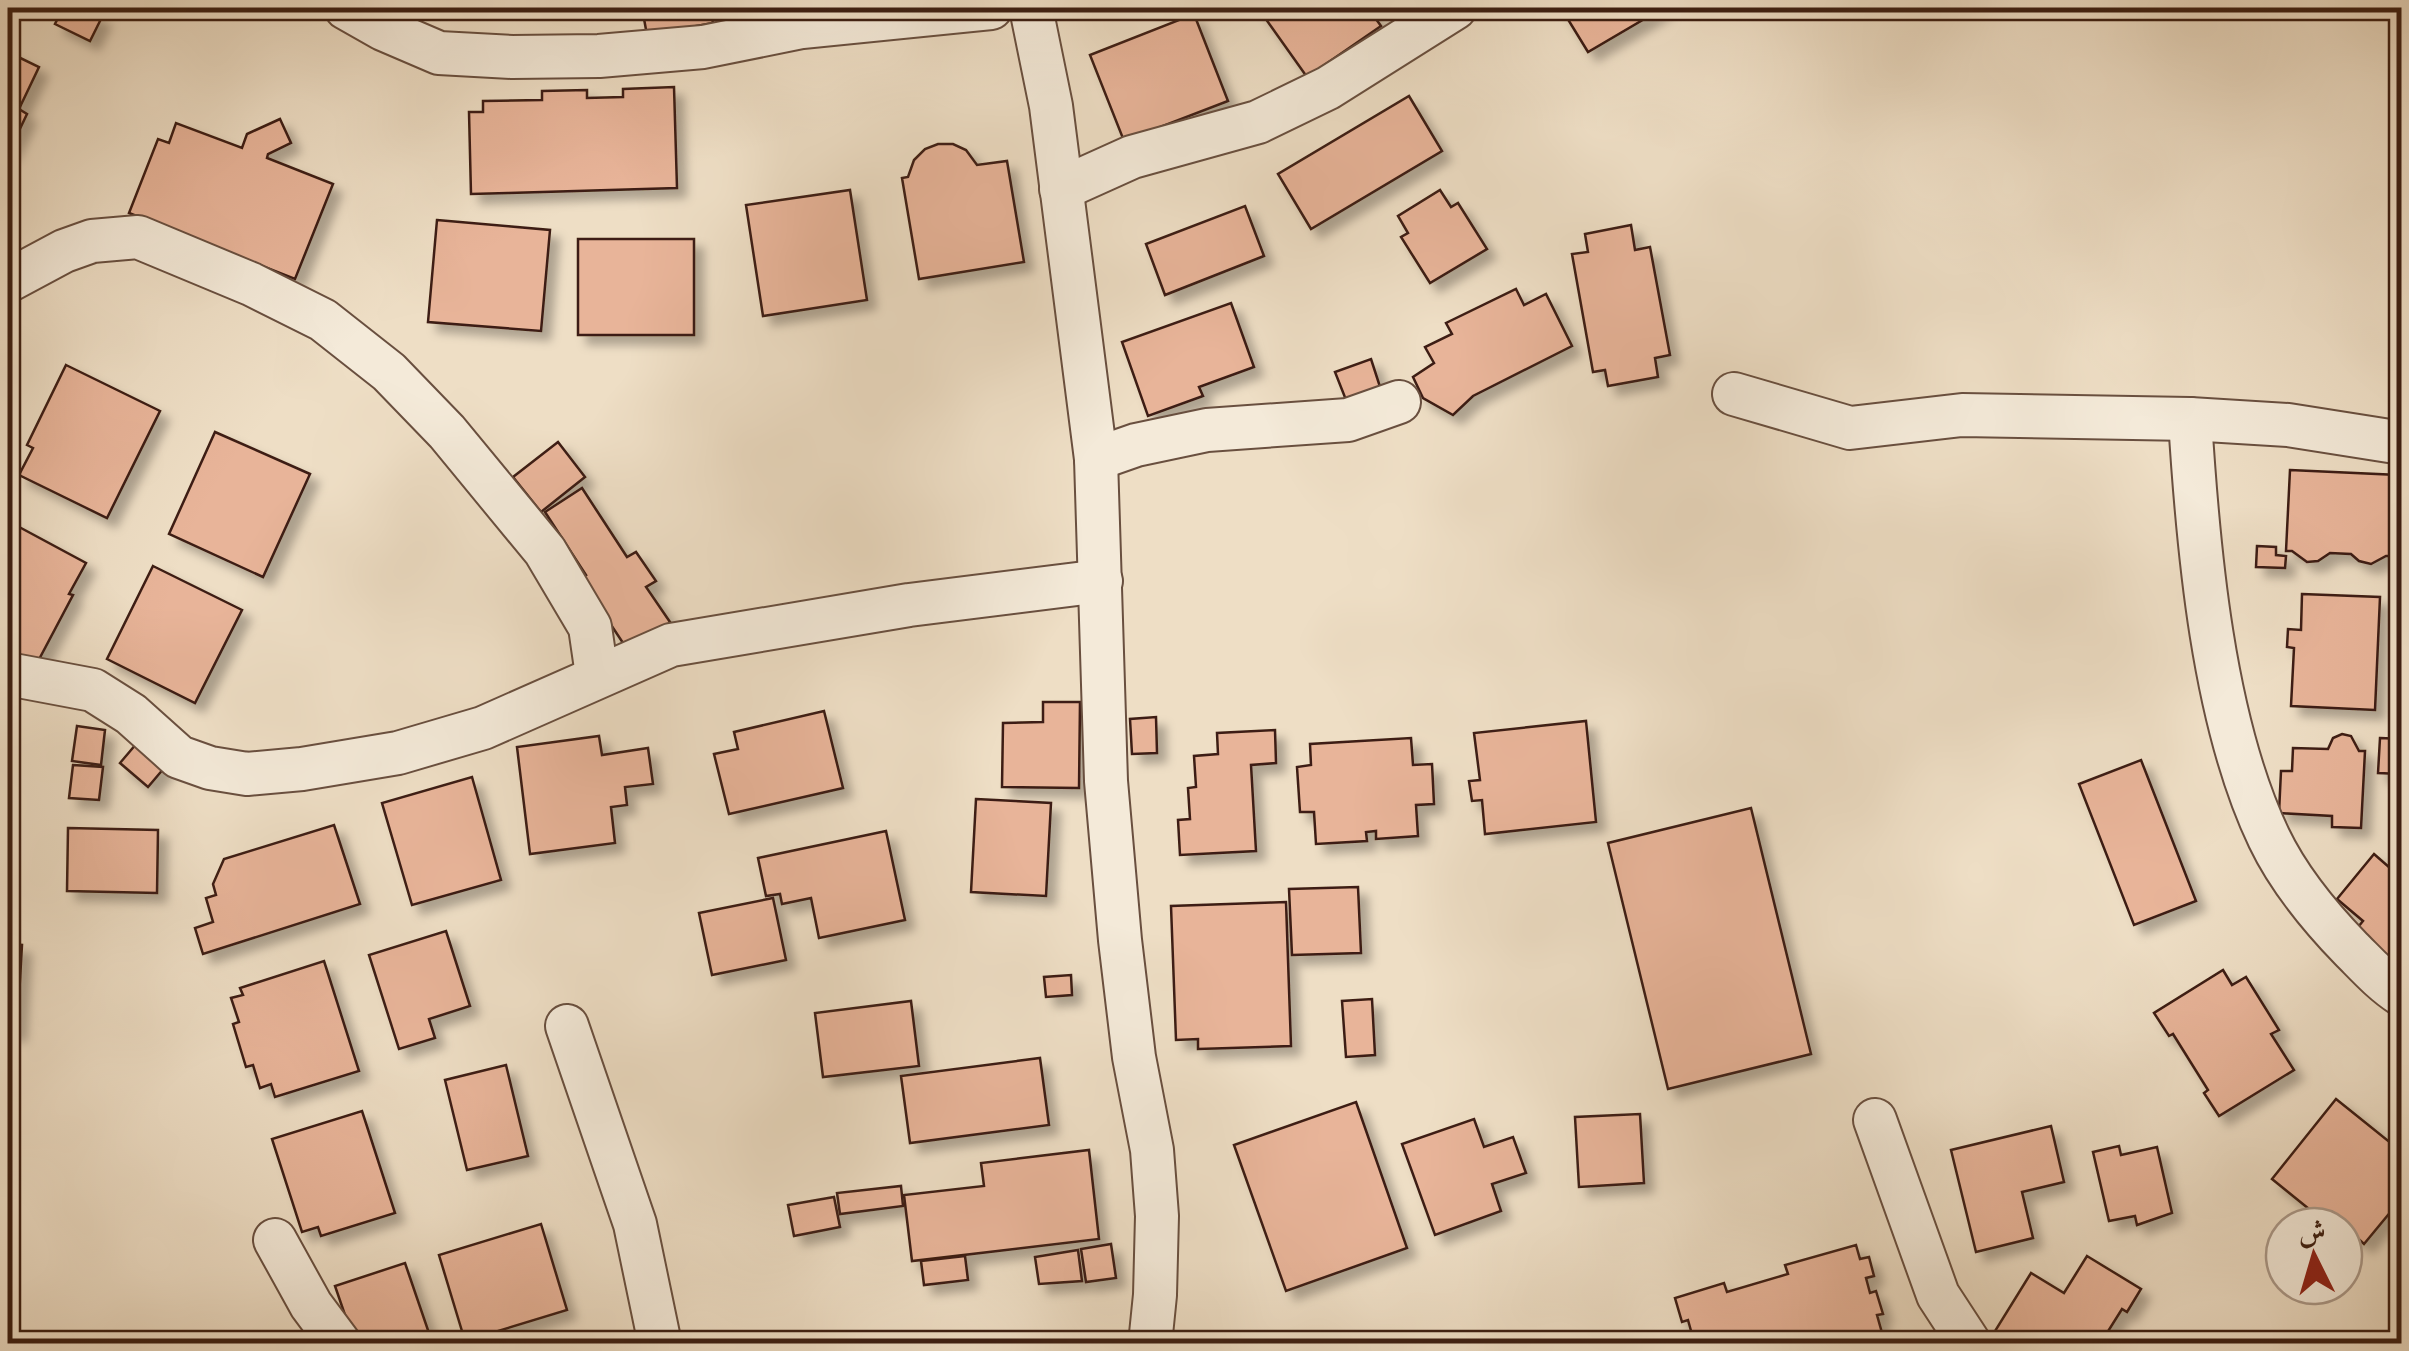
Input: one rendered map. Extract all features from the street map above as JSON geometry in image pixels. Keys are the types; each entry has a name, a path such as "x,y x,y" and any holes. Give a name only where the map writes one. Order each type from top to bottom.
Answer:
{"street":[{"path":"346,8 439,53 512,58 599,56 703,47 802,27 991,8"},
{"path":"1031,8 1051,106 1096,459 1106,781 1134,1058 1152,1150 1156,1200 1156,1295 1150,1344"},
{"path":"1062,189 1132,157 1258,122 1328,88 1455,8"},
{"path":"8,281 64,251 92,241 138,237 251,284 323,320 389,372 447,432 545,551 590,627 597,676"},
{"path":"1734,394 1850,428 1962,415 2190,419 2288,425 2402,443"},
{"path":"1096,459 1136,445 1207,430 1348,420 1399,402"},
{"path":"2190,419 2196,510 2214,629 2229,718 2246,785 2271,842 2317,914 2387,985 2402,995"},
{"path":"8,674 92,690 131,714 180,757 210,768 247,774 398,753 483,728 671,645 909,606 1101,582"},
{"path":"567,1026 635,1224 660,1344"},
{"path":"1875,1120 1938,1295 1970,1344"},
{"path":"275,1240 311,1306 340,1344"}],"building":[{"path":"63,8 81,8 102,17 90,41 55,24"},
{"path":"642,8 710,8 713,23 647,35"},
{"path":"1258,8 1368,8 1381,26 1307,77"},
{"path":"1379,8 1401,8 1387,18"},
{"path":"1561,8 1663,8 1588,52"},
{"path":"1194,14 1228,101 1124,141 1090,55"},
{"path":"8,52 39,67 19,109 27,114 8,154"},
{"path":"674,87 677,188 471,194 469,112 483,112 483,101 542,100 542,91 587,90 587,98 623,97 623,89"},
{"path":"1409,96 1442,151 1311,229 1278,174"},
{"path":"280,119 291,143 267,158 333,184 295,279 129,213 158,139 169,143 176,123 242,148 247,134"},
{"path":"953,144 966,150 977,165 1007,161 1024,262 919,279 902,178 908,177 914,160 925,149"},
{"path":"850,190 867,300 763,316 746,205"},
{"path":"1440,190 1451,207 1458,203 1487,249 1430,283 1401,237 1408,233 1398,216"},
{"path":"1245,206 1264,256 1165,295 1146,244"},
{"path":"437,220 550,230 541,331 428,322"},
{"path":"1631,225 1635,250 1650,247 1670,355 1655,358 1658,377 1608,386 1605,370 1593,372 1572,254 1588,252 1585,234"},
{"path":"578,239 694,239 694,335 578,335"},
{"path":"1516,289 1524,305 1546,294 1572,346 1473,396 1453,415 1423,398 1413,377 1434,363 1425,347 1452,334 1446,323"},
{"path":"1231,303 1254,367 1199,387 1203,396 1148,416 1122,342"},
{"path":"1371,359 1382,393 1348,405 1335,372"},
{"path":"66,365 160,411 107,518 19,475 33,448 27,445"},
{"path":"215,432 310,474 263,577 169,534"},
{"path":"558,442 585,477 541,512 513,477"},
{"path":"2290,470 2398,475 2394,556 2371,564 2351,554 2330,553 2318,561 2307,562 2286,551"},
{"path":"582,488 627,557 636,552 656,581 646,587 672,625 629,652 580,578 586,575 545,512"},
{"path":"8,521 86,563 36,665 8,650"},
{"path":"2257,546 2276,547 2276,555 2286,556 2285,568 2256,567"},
{"path":"153,566 242,610 195,703 107,659"},
{"path":"2302,594 2380,597 2375,710 2291,706 2294,648 2287,647 2288,629 2301,630"},
{"path":"1043,702 1080,702 1079,788 1002,787 1003,723 1043,722"},
{"path":"824,711 843,788 729,814 714,754 738,749 734,732"},
{"path":"1156,717 1157,753 1132,754 1130,719"},
{"path":"1586,721 1596,822 1485,834 1482,800 1472,801 1469,781 1480,780 1474,733"},
{"path":"77,726 105,730 101,765 72,761"},
{"path":"1275,730 1276,763 1251,765 1256,851 1180,855 1178,820 1190,819 1188,788 1196,787 1194,756 1218,754 1217,733"},
{"path":"599,736 602,755 648,748 653,784 625,787 627,805 611,807 615,843 530,854 517,747"},
{"path":"2351,736 2359,751 2365,751 2361,828 2332,827 2332,816 2279,813 2281,771 2292,771 2293,748 2328,749 2333,738"},
{"path":"1411,738 1413,765 1432,764 1434,804 1416,805 1418,836 1376,839 1376,831 1366,832 1367,841 1316,844 1314,812 1300,812 1297,767 1311,765 1310,744"},
{"path":"2380,738 2402,739 2401,774 2378,773"},
{"path":"137,743 165,767 148,787 120,763"},
{"path":"2141,760 2196,901 2134,925 2079,784"},
{"path":"73,765 103,767 99,800 69,798"},
{"path":"472,777 501,880 412,905 382,803"},
{"path":"976,799 1051,803 1046,896 971,892"},
{"path":"1751,808 1811,1054 1668,1089 1608,843"},
{"path":"334,825 360,904 203,954 195,928 213,922 206,898 216,895 213,884 224,859"},
{"path":"68,828 158,830 157,893 67,891"},
{"path":"886,831 905,920 819,938 811,898 782,904 780,894 766,896 758,858"},
{"path":"2374,854 2390,868 2399,859 2402,861 2402,972 2354,932 2363,921 2337,899"},
{"path":"1358,887 1361,953 1292,955 1289,889"},
{"path":"773,898 786,960 712,975 699,913"},
{"path":"1286,902 1291,1046 1198,1049 1198,1039 1176,1040 1171,906"},
{"path":"446,931 470,1006 429,1019 435,1038 399,1049 369,955"},
{"path":"8,944 22,945 17,1032 8,1031"},
{"path":"324,961 359,1071 275,1097 271,1084 260,1088 253,1065 246,1067 233,1024 239,1022 231,998 243,995 240,988"},
{"path":"2223,970 2232,985 2246,977 2279,1030 2271,1034 2294,1070 2219,1116 2204,1093 2208,1090 2173,1034 2169,1036 2154,1013"},
{"path":"1071,975 1072,995 1046,997 1044,977"},
{"path":"1372,999 1375,1055 1346,1057 1342,1001"},
{"path":"911,1001 919,1066 823,1077 815,1013"},
{"path":"1040,1058 1049,1125 910,1143 901,1076"},
{"path":"506,1065 528,1156 467,1170 445,1080"},
{"path":"2336,1099 2402,1152 2402,1198 2364,1244 2364,1206 2305,1206 2272,1179"},
{"path":"1356,1102 1407,1248 1286,1291 1234,1145"},
{"path":"362,1111 395,1213 321,1236 318,1227 302,1232 272,1139"},
{"path":"1640,1114 1644,1183 1579,1187 1575,1117"},
{"path":"1474,1119 1484,1147 1513,1137 1526,1173 1492,1184 1501,1211 1435,1235 1402,1144"},
{"path":"2051,1126 2064,1182 2022,1192 2033,1238 1976,1252 1951,1150"},
{"path":"2119,1146 2121,1155 2157,1147 2172,1213 2137,1225 2135,1216 2109,1221 2093,1152"},
{"path":"1089,1150 1099,1239 912,1261 904,1195 984,1186 981,1163"},
{"path":"901,1186 903,1206 840,1214 837,1193"},
{"path":"834,1197 840,1227 794,1236 788,1205"},
{"path":"541,1224 567,1310 465,1341 439,1255"},
{"path":"1111,1244 1116,1278 1086,1282 1081,1249"},
{"path":"1856,1245 1860,1259 1869,1257 1874,1276 1866,1278 1870,1293 1876,1291 1883,1314 1877,1315 1884,1340 1872,1344 1814,1344 1812,1334 1781,1344 1682,1344 1681,1341 1693,1338 1688,1320 1682,1322 1675,1298 1724,1283 1727,1292 1788,1274 1785,1265"},
{"path":"1078,1250 1082,1281 1039,1284 1035,1257"},
{"path":"965,1256 968,1280 924,1285 921,1261"},
{"path":"2087,1256 2141,1289 2105,1336 2110,1339 2107,1344 2020,1344 2022,1340 2015,1336 2011,1341 1995,1331 2031,1273 2064,1293"},
{"path":"405,1263 430,1336 409,1344 355,1344 335,1286"},
{"path":"863,1339 863,1344 755,1344 755,1340"}]}
